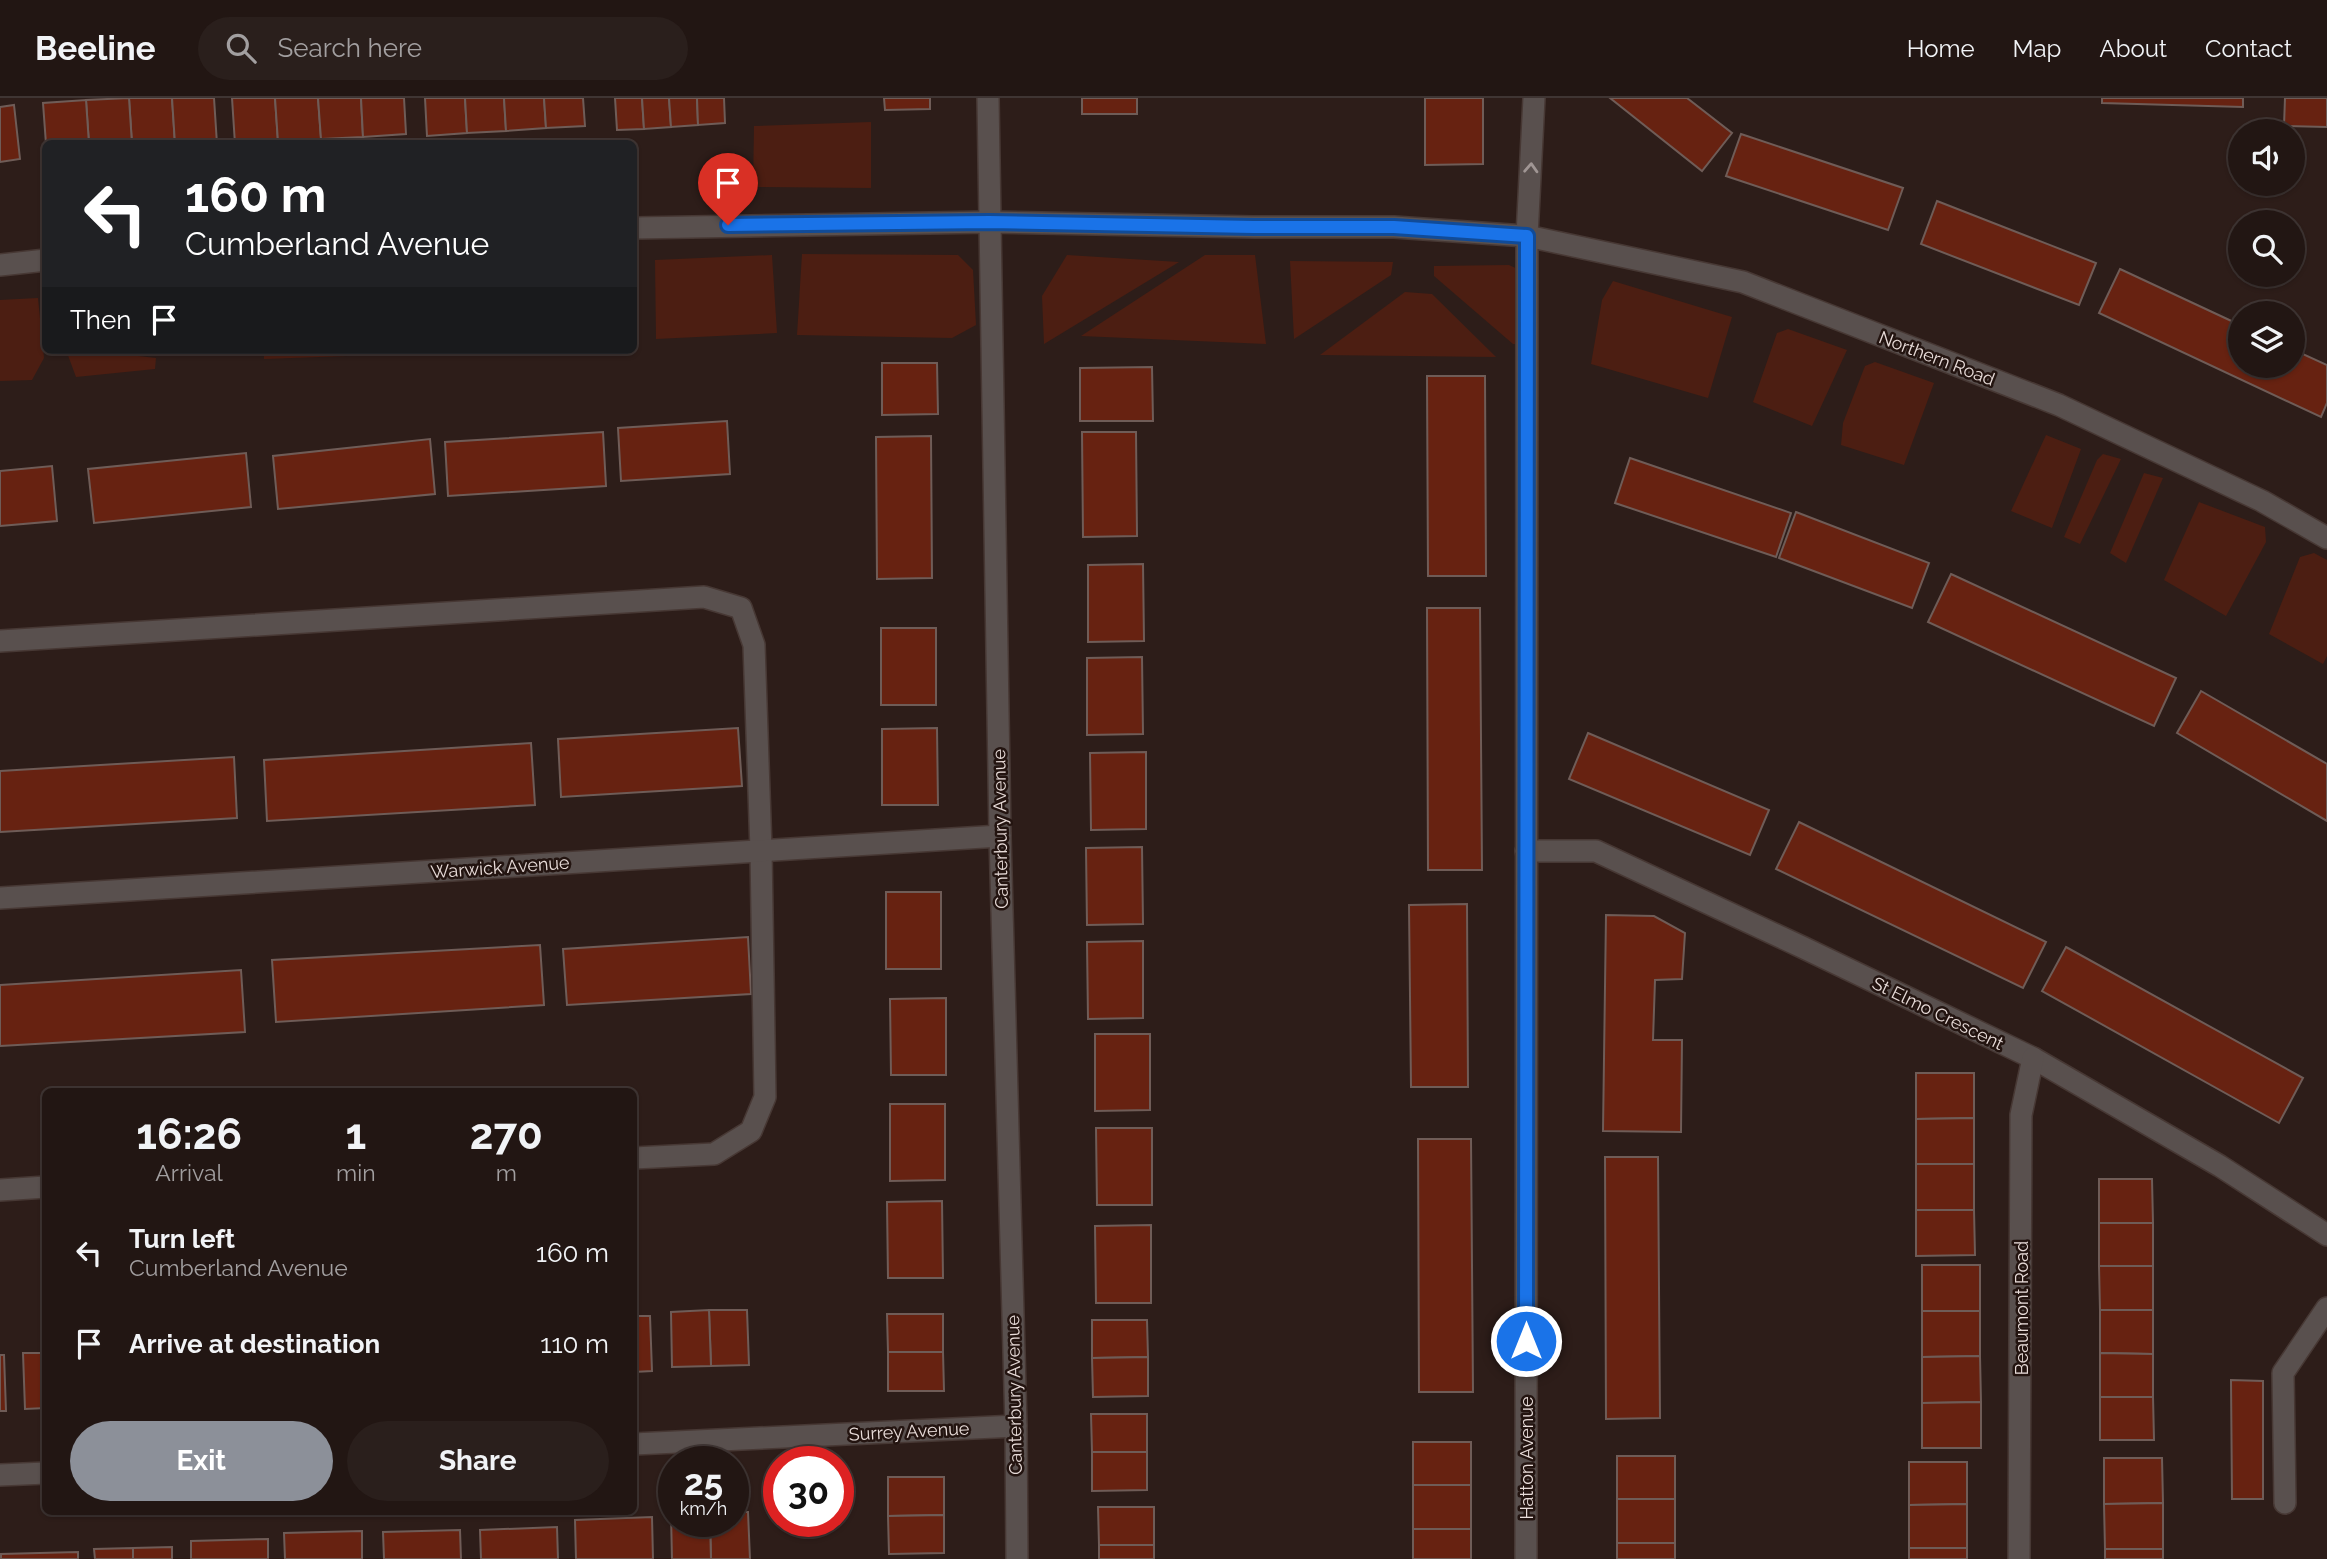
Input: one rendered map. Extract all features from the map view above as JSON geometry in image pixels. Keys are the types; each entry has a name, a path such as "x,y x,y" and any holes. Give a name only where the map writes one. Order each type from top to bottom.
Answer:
{"street":[{"name":"Canterbury Avenue","path":"988,98 1000,836 1016,1426 1017,1559"},
{"name":"Hatton Avenue","path":"1526,1559 1527,236 1534,98"},
{"name":"Northern Road","path":"637,228 989,222 1394,227 1527,236 1743,282 2059,405 2262,501 2327,538"},
{"path":"0,265 42,260"},
{"path":"0,641 704,597 741,608 754,645 765,1097 751,1131 713,1154 637,1158"},
{"name":"Warwick Avenue","path":"0,898 1000,836"},
{"name":"St Elmo Crescent","path":"1526,851 1596,851 1802,947 2033,1058 2220,1166 2327,1235"},
{"name":"Beaumont Road","path":"2019,1559 2021,1115 2033,1058"},
{"path":"0,1190 42,1187"},
{"path":"2285,1503 2283,1373 2327,1308"},
{"name":"Surrey Avenue","path":"637,1444 1016,1426"},
{"path":"0,1475 42,1473"}],"shaded area":[{"path":"871,122 871,188 753,187 754,126"},
{"path":"802,254 958,255 973,270 976,325 952,338 797,335"},
{"path":"772,255 777,333 656,339 655,260"},
{"path":"1067,255 1179,262 1044,344 1042,296"},
{"path":"1205,255 1255,255 1266,344 1081,336"},
{"path":"1290,261 1393,262 1391,275 1294,339"},
{"path":"1509,265 1520,270 1529,344 1513,344 1434,276 1434,266"},
{"path":"1613,281 1732,317 1708,398 1591,364 1602,300"},
{"path":"1405,292 1432,294 1496,357 1320,355"},
{"path":"38,298 44,358 32,380 0,381 0,300"},
{"path":"1788,329 1847,350 1812,426 1753,402 1777,333"},
{"path":"67,354 130,354 156,358 155,369 76,377"},
{"path":"264,354 375,354 375,355 264,359"},
{"path":"1875,362 1934,383 1904,465 1841,445 1843,423 1865,366"},
{"path":"2046,435 2081,449 2052,528 2011,511"},
{"path":"2103,454 2121,459 2080,544 2064,537 2097,460"},
{"path":"2144,473 2163,478 2126,563 2110,553"},
{"path":"2199,502 2265,527 2266,542 2226,616 2164,580"},
{"path":"2314,553 2327,560 2327,656 2323,664 2269,634 2300,557"}],"building":[{"path":"129,98 172,98 175,140 132,140"},
{"path":"129,98 132,140 89,140 86,100"},
{"path":"172,98 214,98 217,140 175,140"},
{"path":"232,98 275,98 278,140 235,140"},
{"path":"275,98 318,98 321,139 278,140"},
{"path":"318,98 361,98 363,137 321,139"},
{"path":"361,98 404,98 406,134 363,137"},
{"path":"425,98 465,98 467,133 427,136"},
{"path":"465,98 504,98 506,131 467,133"},
{"path":"504,98 544,98 546,128 506,131"},
{"path":"544,98 583,98 585,126 546,128"},
{"path":"615,98 642,98 644,129 617,130"},
{"path":"642,98 669,98 671,127 644,129"},
{"path":"669,98 697,98 698,125 671,127"},
{"path":"697,98 724,98 725,123 698,125"},
{"path":"884,98 930,98 930,109 885,110"},
{"path":"1082,98 1137,98 1137,114 1082,114"},
{"path":"1425,98 1483,98 1483,164 1425,165"},
{"path":"1610,98 1687,98 1732,133 1702,171"},
{"path":"2102,98 2243,98 2243,107 2102,103"},
{"path":"2285,98 2327,98 2327,127 2305,126 2305,119 2284,119"},
{"path":"86,100 89,140 46,140 43,103"},
{"path":"14,105 20,159 0,162 0,107"},
{"path":"1741,134 1903,188 1888,230 1726,176"},
{"path":"1937,201 2096,263 2079,305 1921,244"},
{"path":"2120,269 2228,319 2228,373 2099,313"},
{"path":"2305,355 2327,365 2327,403 2321,417 2238,378 2305,378"},
{"path":"882,363 937,363 938,414 882,415"},
{"path":"1152,367 1153,421 1080,421 1080,368"},
{"path":"1427,376 1485,376 1486,576 1428,576"},
{"path":"727,421 730,474 621,481 618,428"},
{"path":"603,432 606,486 448,496 445,442"},
{"path":"1082,432 1136,432 1137,536 1083,537"},
{"path":"931,436 932,578 877,579 876,437"},
{"path":"430,439 435,494 278,509 273,456"},
{"path":"246,453 251,507 94,523 88,469"},
{"path":"1630,458 1791,513 1776,557 1615,503"},
{"path":"52,466 57,521 0,526 0,471"},
{"path":"1796,512 1929,563 1912,608 1779,558"},
{"path":"1143,564 1144,641 1088,642 1088,565"},
{"path":"1951,574 2176,678 2154,726 1928,622"},
{"path":"1427,608 1480,608 1482,870 1428,870"},
{"path":"881,628 936,628 936,705 881,705"},
{"path":"1142,657 1143,734 1087,735 1087,658"},
{"path":"2201,691 2327,764 2327,821 2177,733"},
{"path":"738,728 742,786 561,797 558,739"},
{"path":"937,728 938,805 882,805 882,729"},
{"path":"1588,733 1769,810 1750,855 1569,779"},
{"path":"531,743 535,805 267,821 264,760"},
{"path":"1146,752 1146,829 1091,830 1090,753"},
{"path":"234,757 237,818 0,832 0,771"},
{"path":"1799,822 2046,942 2023,988 1776,869"},
{"path":"1142,847 1143,924 1087,925 1086,848"},
{"path":"886,892 941,892 941,969 886,969"},
{"path":"1467,904 1468,1087 1411,1087 1409,905"},
{"path":"1606,915 1654,916 1685,933 1682,979 1655,980 1653,1040 1682,1040 1681,1132 1603,1131"},
{"path":"748,937 751,994 567,1005 563,949"},
{"path":"1143,941 1143,1018 1088,1019 1087,942"},
{"path":"540,945 544,1005 276,1022 272,960"},
{"path":"2066,947 2303,1078 2279,1123 2042,991"},
{"path":"241,970 245,1032 0,1046 0,985"},
{"path":"946,998 946,1075 891,1075 890,999"},
{"path":"1095,1034 1150,1034 1150,1110 1095,1111"},
{"path":"1916,1073 1974,1073 1974,1118 1916,1119"},
{"path":"890,1104 945,1104 945,1180 890,1181"},
{"path":"1974,1118 1974,1164 1916,1164 1916,1119"},
{"path":"1096,1128 1152,1128 1152,1205 1097,1205"},
{"path":"1418,1139 1471,1139 1473,1392 1419,1392"},
{"path":"1605,1157 1658,1157 1660,1418 1606,1419"},
{"path":"1916,1164 1974,1164 1974,1210 1916,1210"},
{"path":"2099,1179 2152,1179 2153,1223 2099,1223"},
{"path":"942,1201 943,1278 888,1278 887,1202"},
{"path":"1916,1210 1974,1210 1975,1255 1916,1256"},
{"path":"2099,1223 2153,1223 2153,1266 2099,1266"},
{"path":"1151,1225 1151,1303 1096,1303 1095,1226"},
{"path":"1922,1265 1980,1265 1980,1311 1922,1311"},
{"path":"2099,1266 2153,1266 2153,1310 2100,1310"},
{"path":"709,1310 747,1310 749,1365 711,1366"},
{"path":"709,1310 711,1366 672,1367 671,1312"},
{"path":"2100,1310 2153,1310 2153,1354 2100,1353"},
{"path":"1922,1311 1980,1311 1980,1356 1922,1357"},
{"path":"887,1314 943,1314 943,1352 888,1352"},
{"path":"637,1316 650,1316 652,1371 637,1372"},
{"path":"1092,1320 1147,1320 1148,1357 1092,1358"},
{"path":"888,1352 943,1352 944,1391 888,1391"},
{"path":"23,1353 42,1353 42,1408 25,1409"},
{"path":"2100,1353 2153,1354 2153,1397 2100,1397"},
{"path":"0,1355 4,1355 6,1411 0,1411"},
{"path":"1980,1356 1981,1402 1922,1403 1922,1357"},
{"path":"1148,1357 1148,1396 1093,1397 1092,1358"},
{"path":"2231,1380 2263,1381 2263,1499 2232,1499"},
{"path":"2100,1397 2153,1397 2154,1440 2100,1440"},
{"path":"1981,1402 1981,1448 1922,1448 1922,1403"},
{"path":"1091,1414 1147,1414 1147,1452 1092,1452"},
{"path":"1413,1442 1471,1442 1471,1485 1413,1485"},
{"path":"1092,1452 1147,1452 1147,1490 1092,1491"},
{"path":"1617,1456 1675,1456 1675,1499 1617,1499"},
{"path":"2104,1458 2162,1458 2163,1503 2104,1504"},
{"path":"1909,1462 1967,1462 1967,1504 1909,1505"},
{"path":"888,1477 944,1477 944,1515 888,1516"},
{"path":"1413,1485 1471,1485 1471,1529 1413,1529"},
{"path":"1617,1499 1675,1499 1675,1543 1617,1543"},
{"path":"2163,1503 2163,1549 2105,1549 2104,1504"},
{"path":"1967,1504 1967,1548 1909,1548 1909,1505"},
{"path":"1098,1507 1154,1507 1154,1545 1099,1545"},
{"path":"944,1515 944,1553 889,1554 888,1516"},
{"path":"652,1517 653,1559 576,1559 575,1520"},
{"path":"557,1527 558,1559 481,1559 480,1530"},
{"path":"1413,1529 1471,1529 1471,1559 1413,1559"},
{"path":"460,1530 461,1559 384,1559 383,1532"},
{"path":"362,1531 362,1559 285,1559 284,1533"},
{"path":"749,1536 750,1559 711,1559 710,1537"},
{"path":"672,1537 710,1537 711,1559 672,1559"},
{"path":"268,1539 268,1559 191,1559 191,1541"},
{"path":"1617,1543 1675,1543 1675,1559 1617,1559"},
{"path":"1099,1545 1154,1545 1154,1559 1099,1559"},
{"path":"172,1547 172,1559 133,1559 133,1548"},
{"path":"133,1548 133,1559 95,1559 94,1549"},
{"path":"1909,1548 1967,1548 1967,1559 1909,1559"},
{"path":"2105,1549 2163,1549 2163,1559 2105,1559"},
{"path":"78,1552 78,1559 1,1559 1,1554"}],"route":[{"path":"728,225 989,222 1394,227 1527,236 1526,1341"}]}
